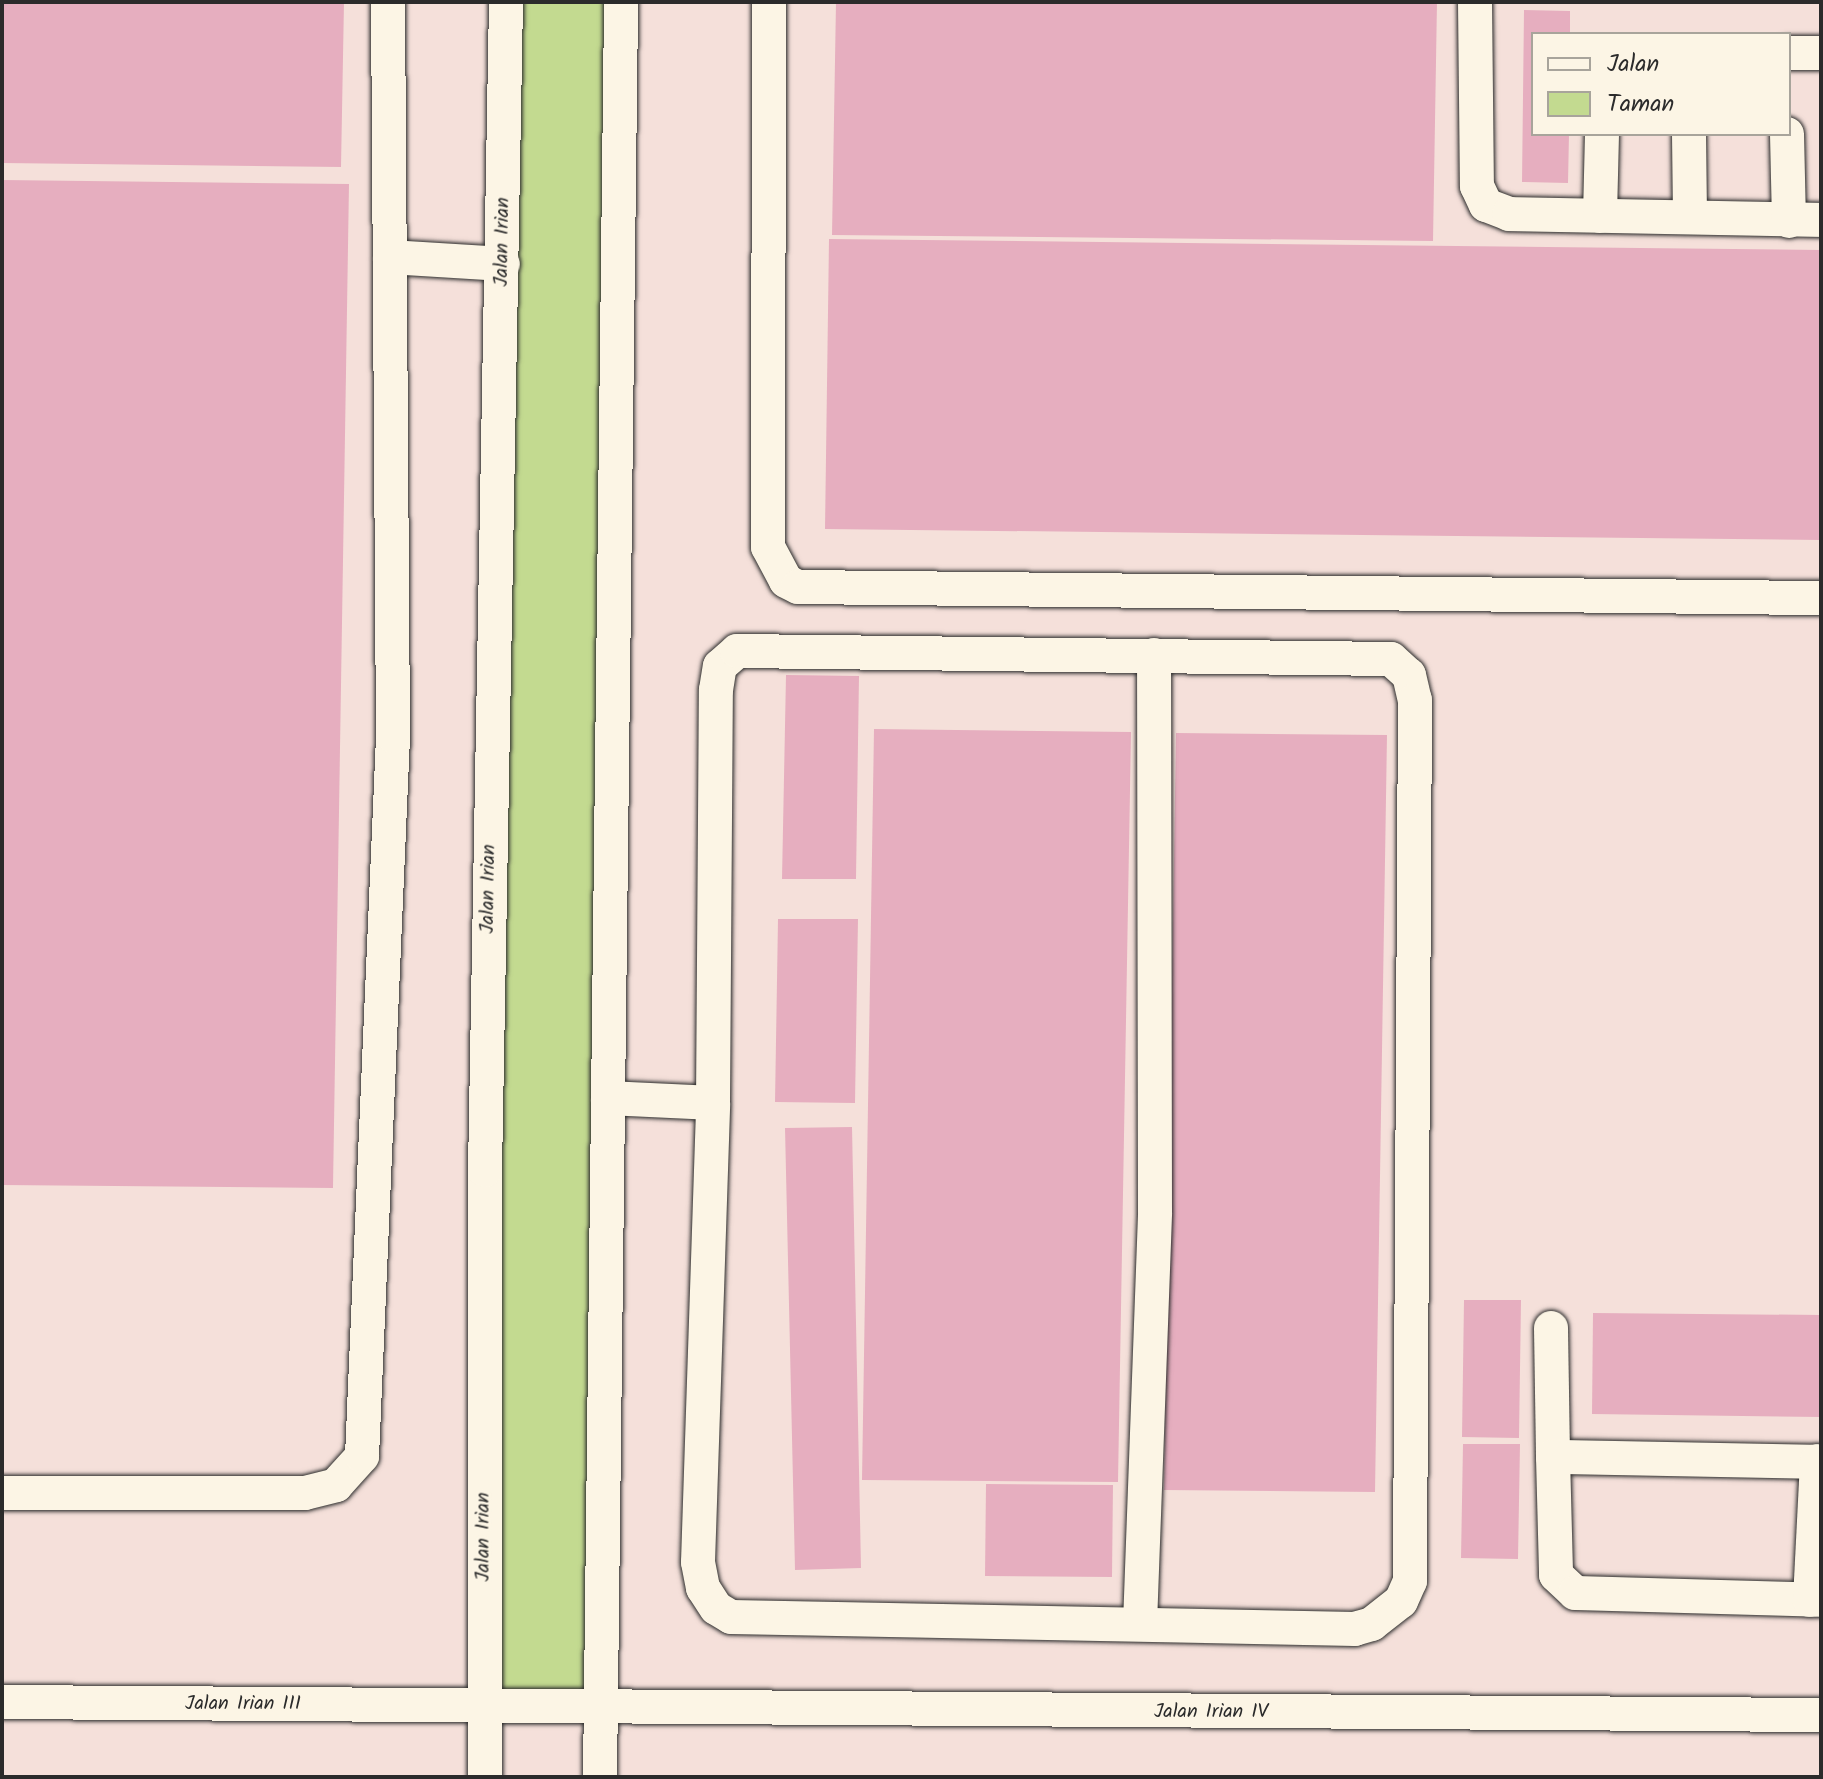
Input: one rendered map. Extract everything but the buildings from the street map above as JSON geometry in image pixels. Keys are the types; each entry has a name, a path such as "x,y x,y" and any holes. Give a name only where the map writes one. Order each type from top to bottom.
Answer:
{"street":[{"path":"2,1493 305,1493 336,1485 362,1456 393,736 388,2"},
{"name":"Jalan Irian","path":"485,1777 485,1154 506,2"},
{"path":"600,1777 621,2"},
{"path":"769,2 768,547 786,581 798,587 1821,598"},
{"path":"1475,2 1477,186 1486,205 1509,214 1805,221 1787,136"},
{"path":"1791,53 1821,53"},
{"path":"1600,216 1602,136"},
{"path":"1689,136 1690,217"},
{"path":"390,257 503,264"},
{"path":"749,648 1391,659 1414,687 1410,1581 1401,1601 1386,1614 1355,1629 731,1617 708,1599 698,1562 713,1103 716,690 726,659 749,648"},
{"path":"1140,1624 1155,1212 1154,655"},
{"path":"608,1098 713,1103"},
{"path":"1551,1328 1553,1457 1556,1575 1575,1593 1815,1600 1819,1462 1553,1457"},
{"name":"Jalan Irian III","path":"2,1702 484,1705 601,1709"},
{"name":"Jalan Irian IV","path":"601,1709 1821,1715"}],"shaded area":[{"path":"2,2 1821,2 1821,1777 2,1777"}],"green space":[{"path":"506,2 621,2 601,1709 484,1705"}]}
